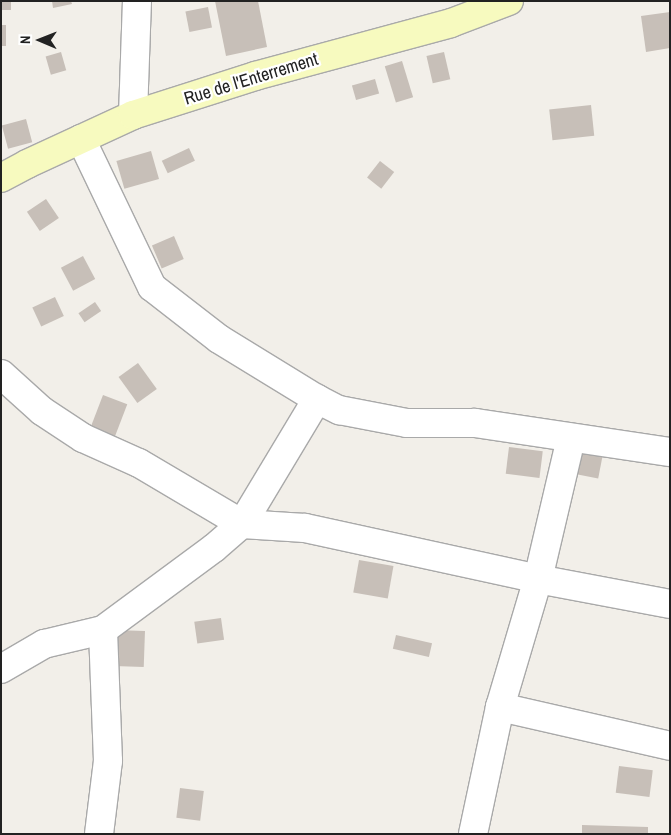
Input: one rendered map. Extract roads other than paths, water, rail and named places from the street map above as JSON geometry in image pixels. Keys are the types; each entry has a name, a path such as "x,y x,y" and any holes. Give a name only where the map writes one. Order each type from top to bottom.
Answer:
{"street":[{"path":"133,115 137,1"},
{"name":"Rue de l'Enterrement","path":"1,178 133,115 255,76 451,22 509,1"},
{"path":"81,139 152,287 220,339 317,399 339,410 407,423 475,423 670,452"},
{"path":"1,374 42,411 83,438 139,463 242,524 305,528 538,579 670,604"},
{"path":"1,669 44,644 103,630 214,548 242,524 317,399"},
{"path":"473,834 500,707 538,579 571,438"},
{"path":"99,834 108,761 103,630"},
{"path":"500,707 670,746"}]}
